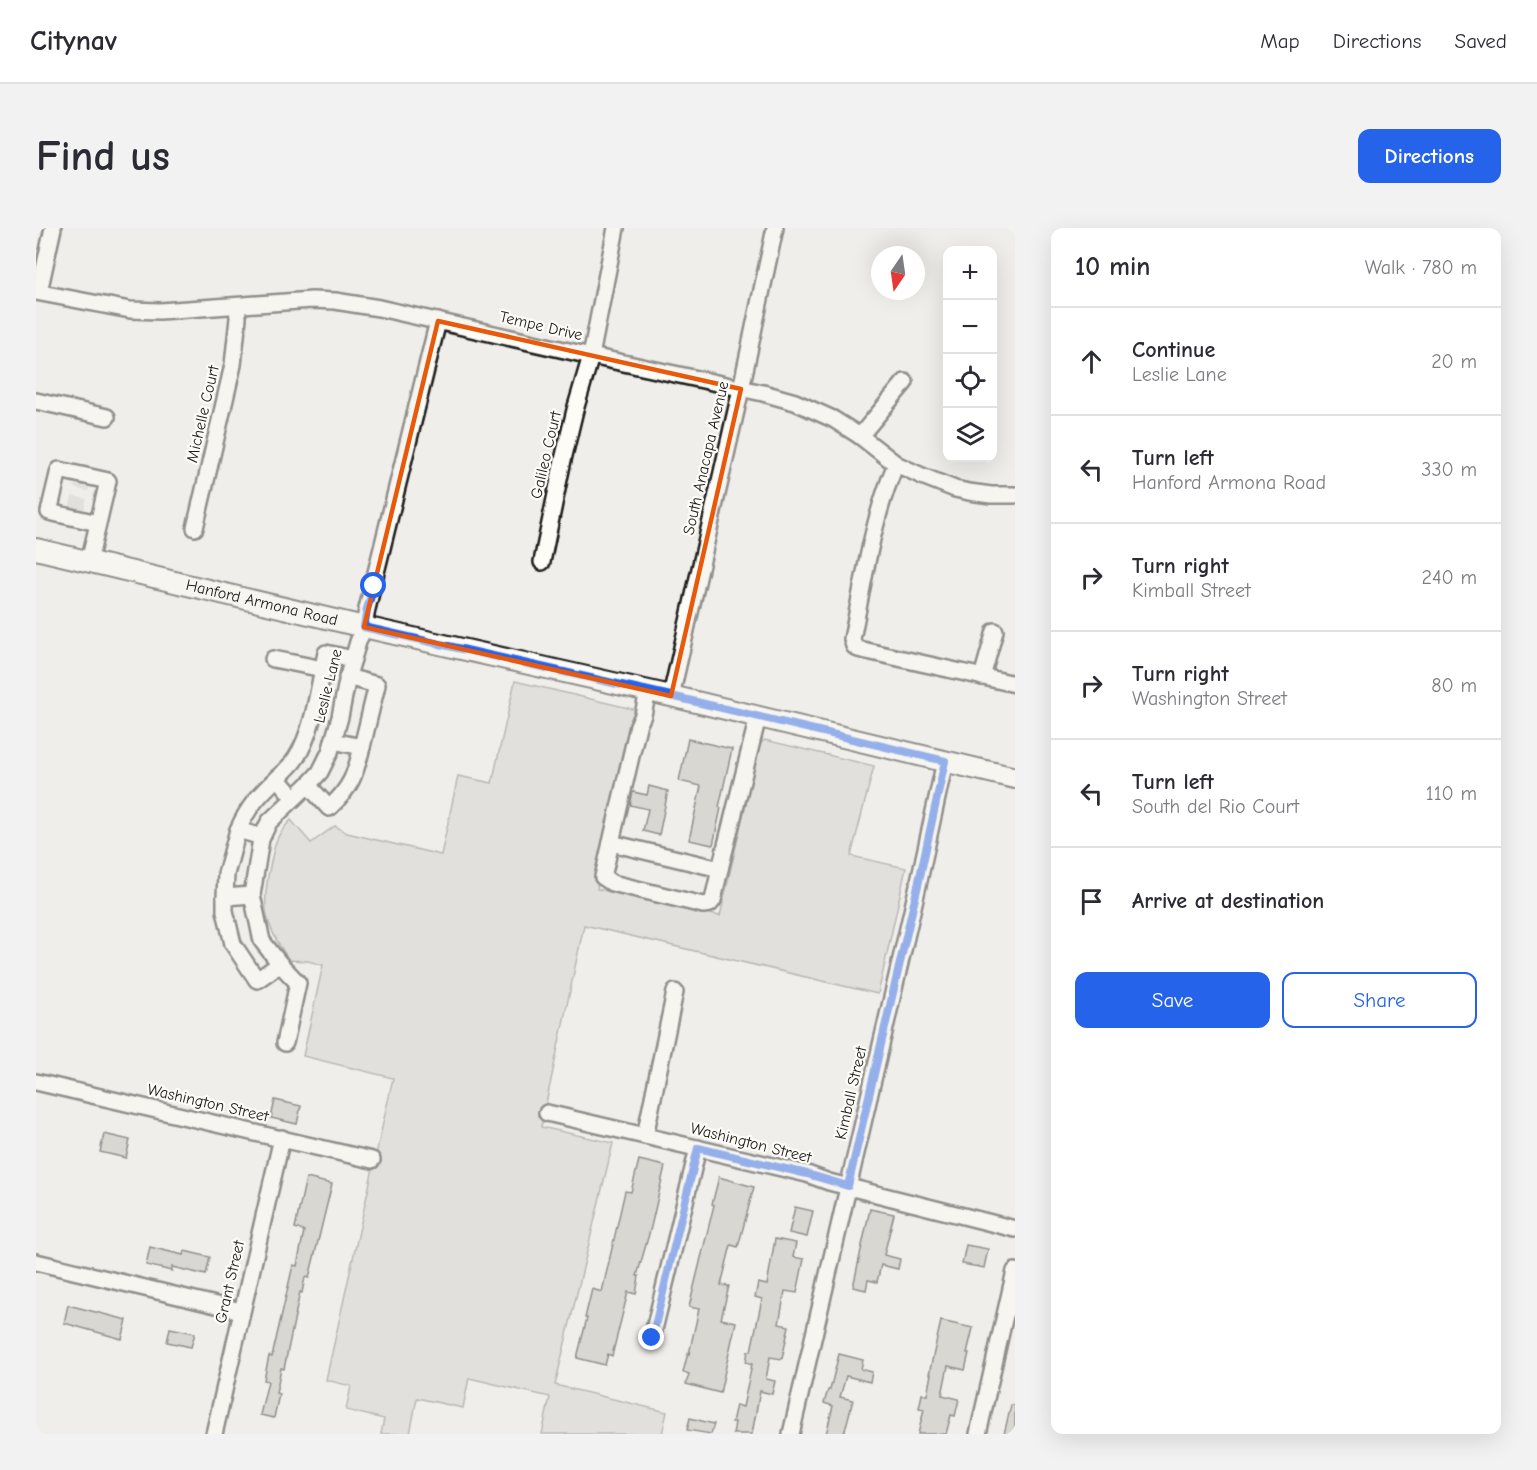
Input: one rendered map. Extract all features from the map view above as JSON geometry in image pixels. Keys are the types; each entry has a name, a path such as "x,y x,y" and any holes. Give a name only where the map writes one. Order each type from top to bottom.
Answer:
{"main road":[{"name":"Hanford Armona Road","path":"36,549 1015,778"}],"street":[{"path":"37,292 53,228"},
{"name":"Galileo Court","path":"542,562 563,460 591,356 616,228"},
{"name":"South Anacapa Avenue","path":"671,696 775,228"},
{"name":"Tempe Drive","path":"37,292 130,310 160,311 304,300 335,301 379,308 774,396 833,419 860,436 896,464 922,476 955,489 991,495 1015,495"},
{"name":"Michelle Court","path":"195,528 233,365 238,318 237,306"},
{"name":"Leslie Lane","path":"285,1043 298,983 262,941 252,895 262,837 269,822 320,772 330,752 347,677 364,627 438,321"},
{"path":"860,436 905,382"},
{"path":"37,405 107,417"},
{"path":"896,464 887,484 872,545 852,639 854,646 858,649 1015,684"},
{"path":"89,562 108,481 83,481 59,470 43,510 75,514 98,523"},
{"path":"982,677 995,631"},
{"path":"280,964 257,980 233,944 225,911 226,874 238,830 253,801 297,757 311,723 326,653 353,659"},
{"path":"273,659 323,669"},
{"path":"308,785 329,808 343,796 355,775 377,684 347,677"},
{"path":"648,692 603,877 612,884 703,905 710,904 713,900 758,717"},
{"path":"311,723 362,747"},
{"name":"Kimball Street","path":"791,1434 945,761"},
{"path":"276,778 294,798"},
{"path":"238,830 262,837"},
{"path":"611,843 720,869"},
{"path":"225,897 252,895"},
{"path":"645,1136 675,993"},
{"name":"Washington Street","path":"36,1082 372,1160"},
{"name":"Washington Street","path":"547,1113 807,1174 1015,1229"},
{"name":"Grant Street","path":"214,1434 282,1138"},
{"path":"652,1338 698,1148"},
{"path":"36,1262 241,1311"},
{"path":"978,1434 1015,1271"}],"highlighted area":[{"path":"438,321 741,389 671,696 364,627"}],"shaded area":[{"path":"515,681 637,710 597,889 720,916 759,746 765,740 874,766 851,856 906,868 878,994 584,925 541,1127 613,1143 555,1385 667,1412 662,1434 542,1434 550,1397 469,1378 463,1408 417,1398 410,1434 381,1434 384,1419 346,1410 351,1386 326,1380 393,1078 303,1056 323,965 289,960 269,924 265,902 274,850 279,835 291,820 311,843 335,826 347,833 441,855 458,776 492,783"}],"building":[{"path":"688,739 732,749 713,845 689,840 701,786 679,781"},
{"path":"649,786 668,791 659,835 643,831 648,809 630,805 633,792 647,795"},
{"path":"275,1100 301,1106 297,1124 271,1118"},
{"path":"104,1134 130,1140 126,1158 100,1152"},
{"path":"639,1160 665,1166 637,1276 639,1276 636,1294 628,1292 612,1356 608,1354 605,1365 577,1358 592,1289 602,1292 625,1191 631,1192"},
{"path":"719,1177 754,1187 738,1247 731,1245 721,1285 729,1286 721,1319 736,1322 720,1393 686,1384 689,1374 683,1372 699,1309 689,1307"},
{"path":"306,1178 332,1184 309,1278 305,1277 302,1293 300,1292 284,1369 281,1368 274,1418 260,1415 268,1381 264,1380 269,1356 272,1357 293,1265 297,1266 304,1231 295,1228"},
{"path":"795,1207 813,1211 807,1237 789,1233"},
{"path":"870,1209 894,1214 884,1255 900,1259 898,1269 881,1265 877,1282 868,1280 866,1290 853,1287"},
{"path":"775,1239 796,1243 793,1257 804,1259 797,1293 785,1291 779,1324 789,1326 782,1359 770,1357 766,1379 775,1381 772,1394 760,1391 752,1434 733,1434 735,1422 732,1422 736,1405 743,1407 752,1364 746,1362 748,1351 751,1351 762,1299 755,1297 758,1283 767,1285"},
{"path":"966,1245 988,1249 984,1268 962,1264"},
{"path":"150,1247 183,1255 184,1251 210,1257 206,1275 172,1267 172,1271 146,1265"},
{"path":"68,1305 127,1320 122,1339 64,1323"},
{"path":"941,1321 973,1328 967,1353 969,1353 965,1370 948,1366 942,1395 959,1399 955,1416 951,1415 946,1434 918,1434 924,1409 919,1408 922,1394 927,1395 931,1374 929,1374"},
{"path":"170,1328 195,1333 191,1347 167,1342"},
{"path":"839,1354 863,1360 861,1369 872,1372 870,1382 846,1376 840,1397 853,1400 844,1434 826,1434 833,1406 824,1403 828,1390 830,1390"},
{"path":"1011,1405 1015,1405 1015,1434 1004,1434"},
{"path":"690,1418 714,1424 711,1434 687,1430"}],"tunnel":[{"path":"76,512 82,486"}],"route":[{"path":"374,586 364,627 945,761 848,1186 698,1148 652,1338"}]}
